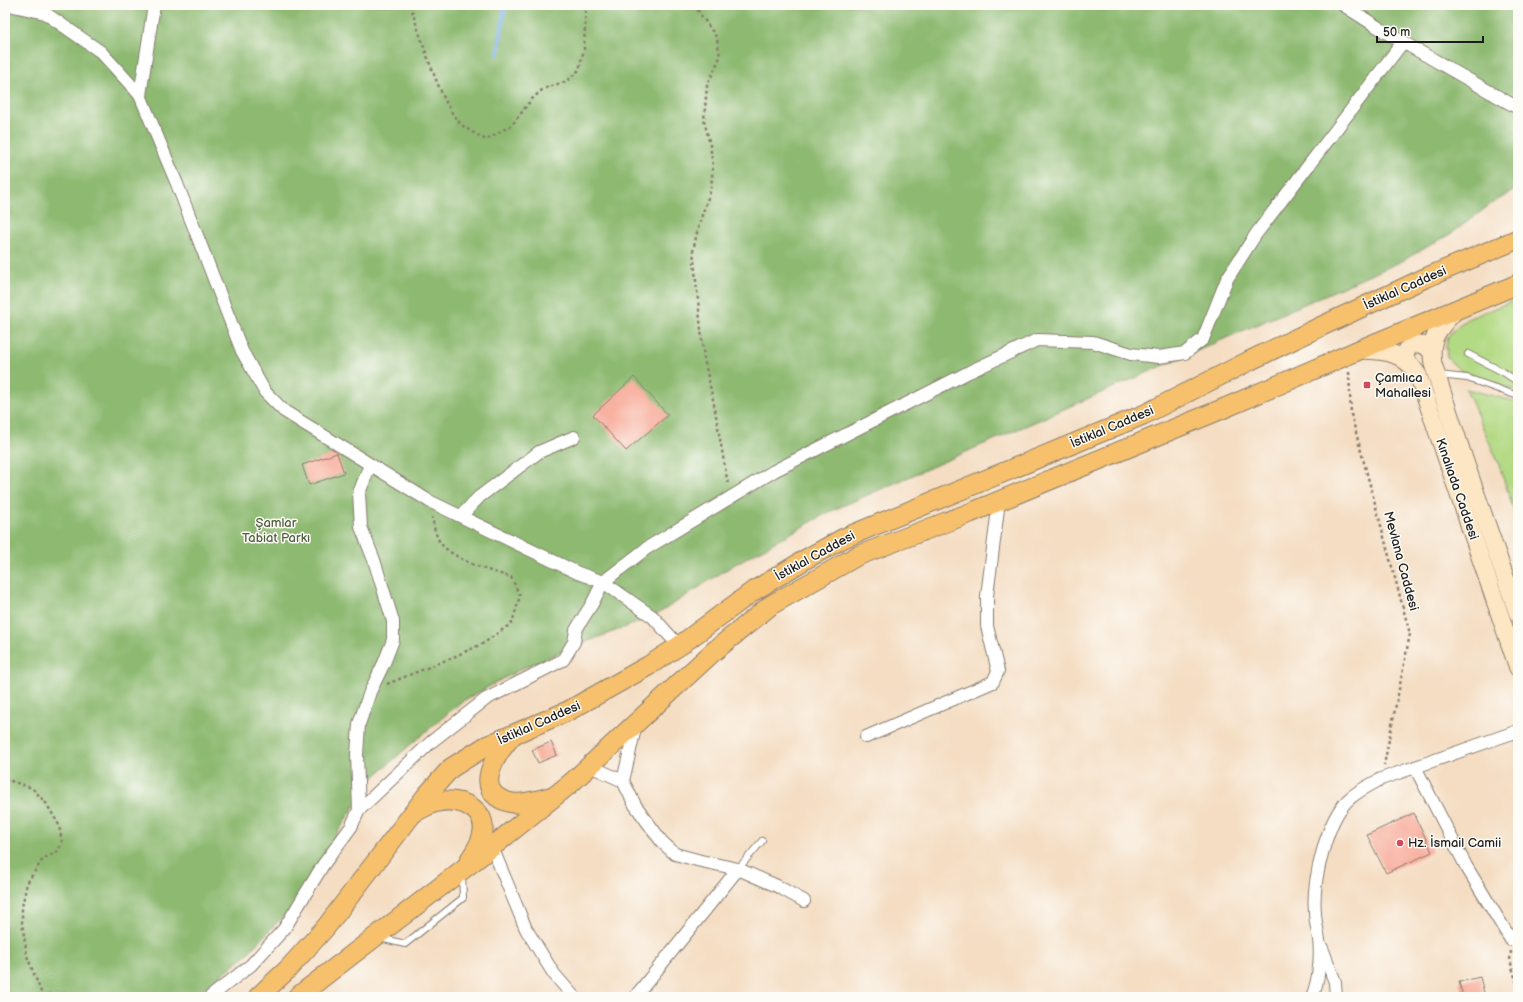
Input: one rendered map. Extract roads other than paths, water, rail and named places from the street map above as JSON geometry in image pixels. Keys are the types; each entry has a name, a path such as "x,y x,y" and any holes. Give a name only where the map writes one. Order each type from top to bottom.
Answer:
{"main road":[{"name":"İstiklal Caddesi","path":"258,997 287,970 326,927 426,796 451,768 486,746 568,711 607,690 679,646 752,592 844,538 1142,415 1249,361 1425,278 1518,239"},
{"name":"İstiklal Caddesi","path":"297,997 492,847 555,796 590,766 714,652 771,605 857,556 999,501 1227,407 1518,284"},
{"path":"1431,351 1435,336 1442,324 1455,311"},
{"path":"1405,360 1406,350 1410,346 1421,344 1427,346 1431,351"},
{"name":"Kınalıada Caddesi","path":"1359,350 1386,351 1405,360 1418,374 1518,668"},
{"name":"Kınalıada Caddesi","path":"1431,351 1436,375 1464,462 1518,614"},
{"path":"512,736 499,751 491,769 488,784 494,796 509,803 531,802 555,796"},
{"path":"414,813 438,802 461,801 476,810 482,821 482,835 474,852 462,870"}],"street":[{"path":"9,5 45,13 100,52 140,94 242,351 265,392 284,411 429,501 578,572 603,582 653,617 679,646"},
{"path":"140,94 154,5"},
{"path":"1344,5 1403,42 1518,108"},
{"path":"210,997 251,965 284,929 299,907 323,865 350,827 359,810 430,742 486,699 564,660 574,642 576,630 582,618 592,604 603,582 647,548 774,471 969,372 1036,340 1093,342 1132,354 1159,357 1185,353 1203,339 1227,279 1256,234 1403,42"},
{"path":"461,516 479,497 538,452 574,437"},
{"path":"359,810 357,755 359,724 370,692 393,640 393,621 374,560 361,527 359,493 370,465"},
{"path":"866,737 993,682 998,671 987,626 987,596 999,501"},
{"path":"623,781 636,723"},
{"path":"1312,997 1318,968 1319,941 1314,911 1316,883 1327,837 1335,817 1348,800 1365,788 1382,779 1518,731"},
{"path":"590,766 623,781 635,805 662,842 675,854 701,862 738,869 777,886 804,901"},
{"path":"1415,767 1466,866 1511,940"},
{"path":"492,847 526,929 554,974 574,997"},
{"path":"635,997 738,869"},
{"path":"1319,941 1335,982 1336,997"}],"lane":[{"path":"1468,354 1503,372 1518,382"},
{"path":"1436,375 1467,378 1518,396"},
{"path":"738,869 762,841"}],"waterway":[{"path":"498,55 505,5"}],"place":[{"name":"Çamlıca Mahallesi","path":"1367,385"},
{"name":"Hz. İsmail Camii","path":"1400,843"}],"park label":[{"name":"Şamlar Tabiat Parkı","path":"276,530"}]}
